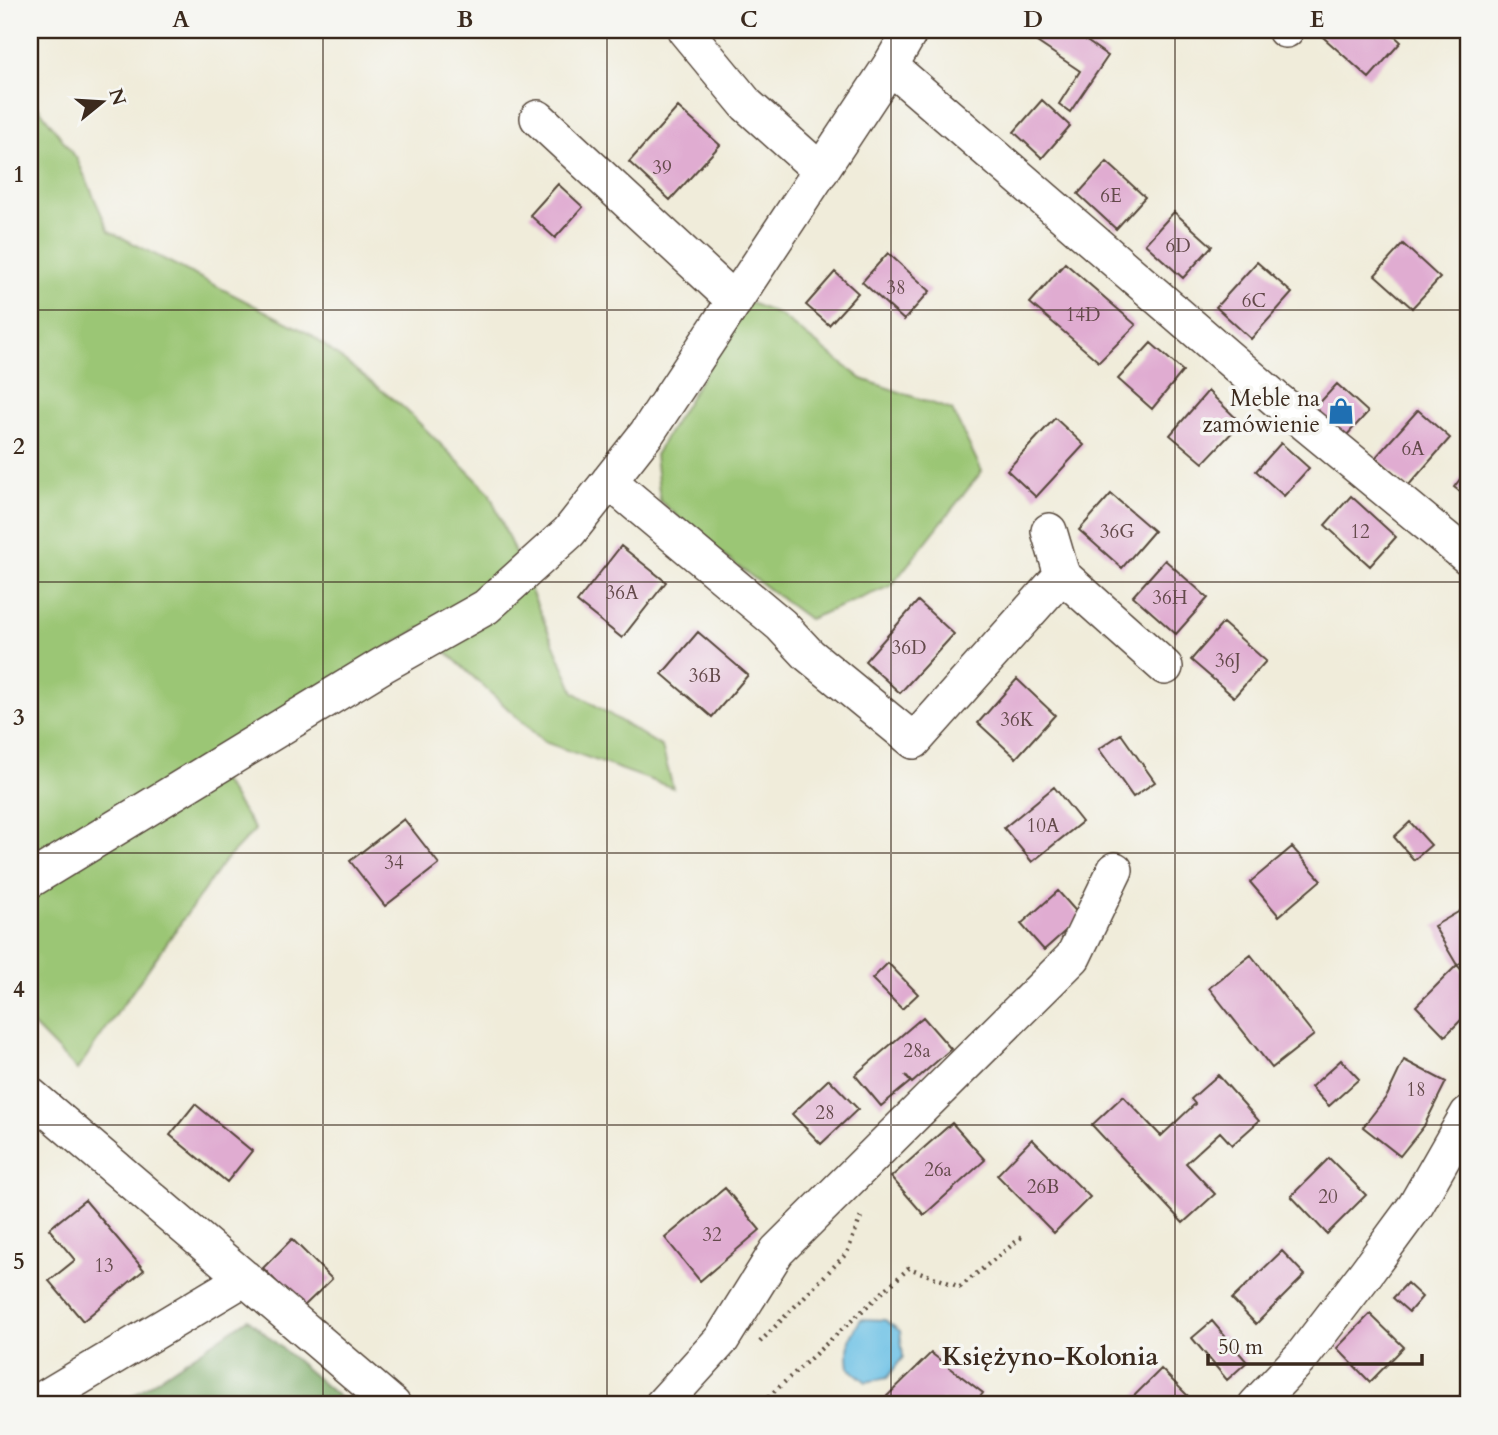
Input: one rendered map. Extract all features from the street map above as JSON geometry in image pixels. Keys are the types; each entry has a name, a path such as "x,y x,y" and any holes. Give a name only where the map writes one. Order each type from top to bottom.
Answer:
{"street":[{"path":"685,30 747,105 821,171"},
{"path":"30,880 263,737 486,607 569,532 647,433 890,66 911,30"},
{"path":"890,66 1277,400 1468,557"},
{"path":"538,118 735,301"},
{"path":"609,481 781,625 809,655 914,741 1062,575"},
{"path":"1049,531 1062,575 1165,667"},
{"path":"662,1405 722,1339 777,1251 1073,957 1115,870"},
{"path":"30,1095 393,1405"},
{"path":"1256,1405 1303,1355 1416,1205 1468,1114"},
{"path":"33,1405 245,1278"}],"path":[{"path":"759,1342 847,1253 866,1201"},
{"path":"746,1405 748,1399 765,1400 909,1268 960,1287 1023,1236"}],"green space":[{"path":"30,96 77,159 109,231 310,334 404,408 489,492 574,692 662,747 673,788 544,742 420,628 207,757 255,830 223,863 77,1070 30,1022"},
{"path":"748,302 780,315 862,379 952,410 982,471 891,586 809,619 716,550 660,501 655,455"},
{"path":"248,1319 348,1405 119,1405"}],"water":[{"path":"861,1319 885,1320 900,1331 903,1357 887,1378 866,1382 849,1368 849,1342"}],"building":[{"path":"1032,30 1071,30 1108,56 1070,112 1059,104 1080,71 1028,36"},
{"path":"1315,30 1388,30 1401,42 1369,78"},
{"path":"1042,100 1070,126 1042,158 1014,132"},
{"path":"678,107 720,145 670,200 629,162"},
{"path":"1107,162 1145,197 1116,229 1078,194"},
{"path":"558,184 583,207 555,238 530,215"},
{"path":"1174,212 1212,246 1183,278 1145,244"},
{"path":"1403,244 1440,278 1412,308 1375,275"},
{"path":"888,253 930,291 904,320 862,282"},
{"path":"1257,262 1292,293 1251,339 1216,307"},
{"path":"1065,263 1136,325 1099,362 1030,303"},
{"path":"835,272 858,293 829,325 806,305"},
{"path":"1151,343 1183,371 1152,409 1118,379"},
{"name":"Meble na zamówienie","path":"1337,384 1368,412 1345,437 1314,409"},
{"path":"1208,391 1241,423 1203,463 1170,435"},
{"path":"1418,410 1450,438 1408,486 1376,457"},
{"path":"1055,418 1084,445 1036,497 1007,470"},
{"path":"1281,443 1309,468 1284,496 1256,471"},
{"path":"1468,469 1468,498 1454,487"},
{"path":"1111,494 1154,531 1122,568 1079,530"},
{"path":"1351,496 1396,537 1370,566 1325,525"},
{"path":"621,546 666,582 622,638 577,602"},
{"path":"1165,560 1208,598 1176,634 1133,596"},
{"path":"918,601 954,634 900,693 865,661"},
{"path":"1223,623 1266,661 1234,697 1191,660"},
{"path":"698,632 748,675 712,717 662,674"},
{"path":"1017,679 1055,715 1016,758 978,723"},
{"path":"1121,734 1155,782 1133,797 1099,749"},
{"path":"1054,787 1082,822 1032,862 1004,828"},
{"path":"404,819 439,864 385,906 350,861"},
{"path":"1410,822 1431,845 1414,860 1394,837"},
{"path":"1292,847 1321,880 1279,916 1250,882"},
{"path":"1058,891 1081,917 1044,950 1021,924"},
{"path":"1460,911 1468,925 1468,959 1457,965 1434,926"},
{"path":"1251,955 1314,1035 1272,1068 1209,988"},
{"path":"888,963 918,994 902,1009 872,979"},
{"path":"1457,965 1468,977 1468,1013 1445,1036 1416,1006"},
{"path":"923,1017 951,1049 912,1083 905,1075 910,1082 881,1106 855,1075"},
{"path":"1341,1060 1359,1079 1329,1106 1311,1087"},
{"path":"1404,1060 1446,1082 1424,1126 1400,1156 1363,1127 1387,1096"},
{"path":"1218,1075 1259,1121 1232,1145 1220,1132 1186,1163 1215,1194 1183,1223 1092,1125 1123,1096 1161,1136 1195,1104 1191,1099"},
{"path":"829,1079 858,1109 821,1144 792,1114"},
{"path":"195,1104 252,1151 227,1182 170,1135"},
{"path":"952,1123 985,1160 924,1215 891,1177"},
{"path":"1032,1139 1090,1197 1054,1233 997,1175"},
{"path":"1329,1158 1366,1195 1327,1234 1291,1196"},
{"path":"725,1188 760,1230 700,1281 665,1238"},
{"path":"85,1200 144,1270 83,1321 49,1281 75,1260 49,1229"},
{"path":"292,1239 332,1279 302,1308 263,1268"},
{"path":"1282,1251 1305,1275 1256,1324 1232,1299"},
{"path":"1407,1283 1422,1297 1409,1312 1393,1298"},
{"path":"1370,1314 1404,1347 1370,1382 1337,1348"},
{"path":"1212,1321 1247,1362 1227,1380 1192,1338"},
{"path":"931,1353 983,1393 974,1405 950,1405 942,1400 937,1405 878,1405"},
{"path":"1161,1369 1194,1402 1191,1405 1125,1405"},
{"path":"1468,1386 1468,1405 1452,1405"}],"place":[{"name":"Meble na zamówienie","path":"1341,411"}],"district":[{"name":"Księżyno-Kolonia","path":"1050,1356"}]}
